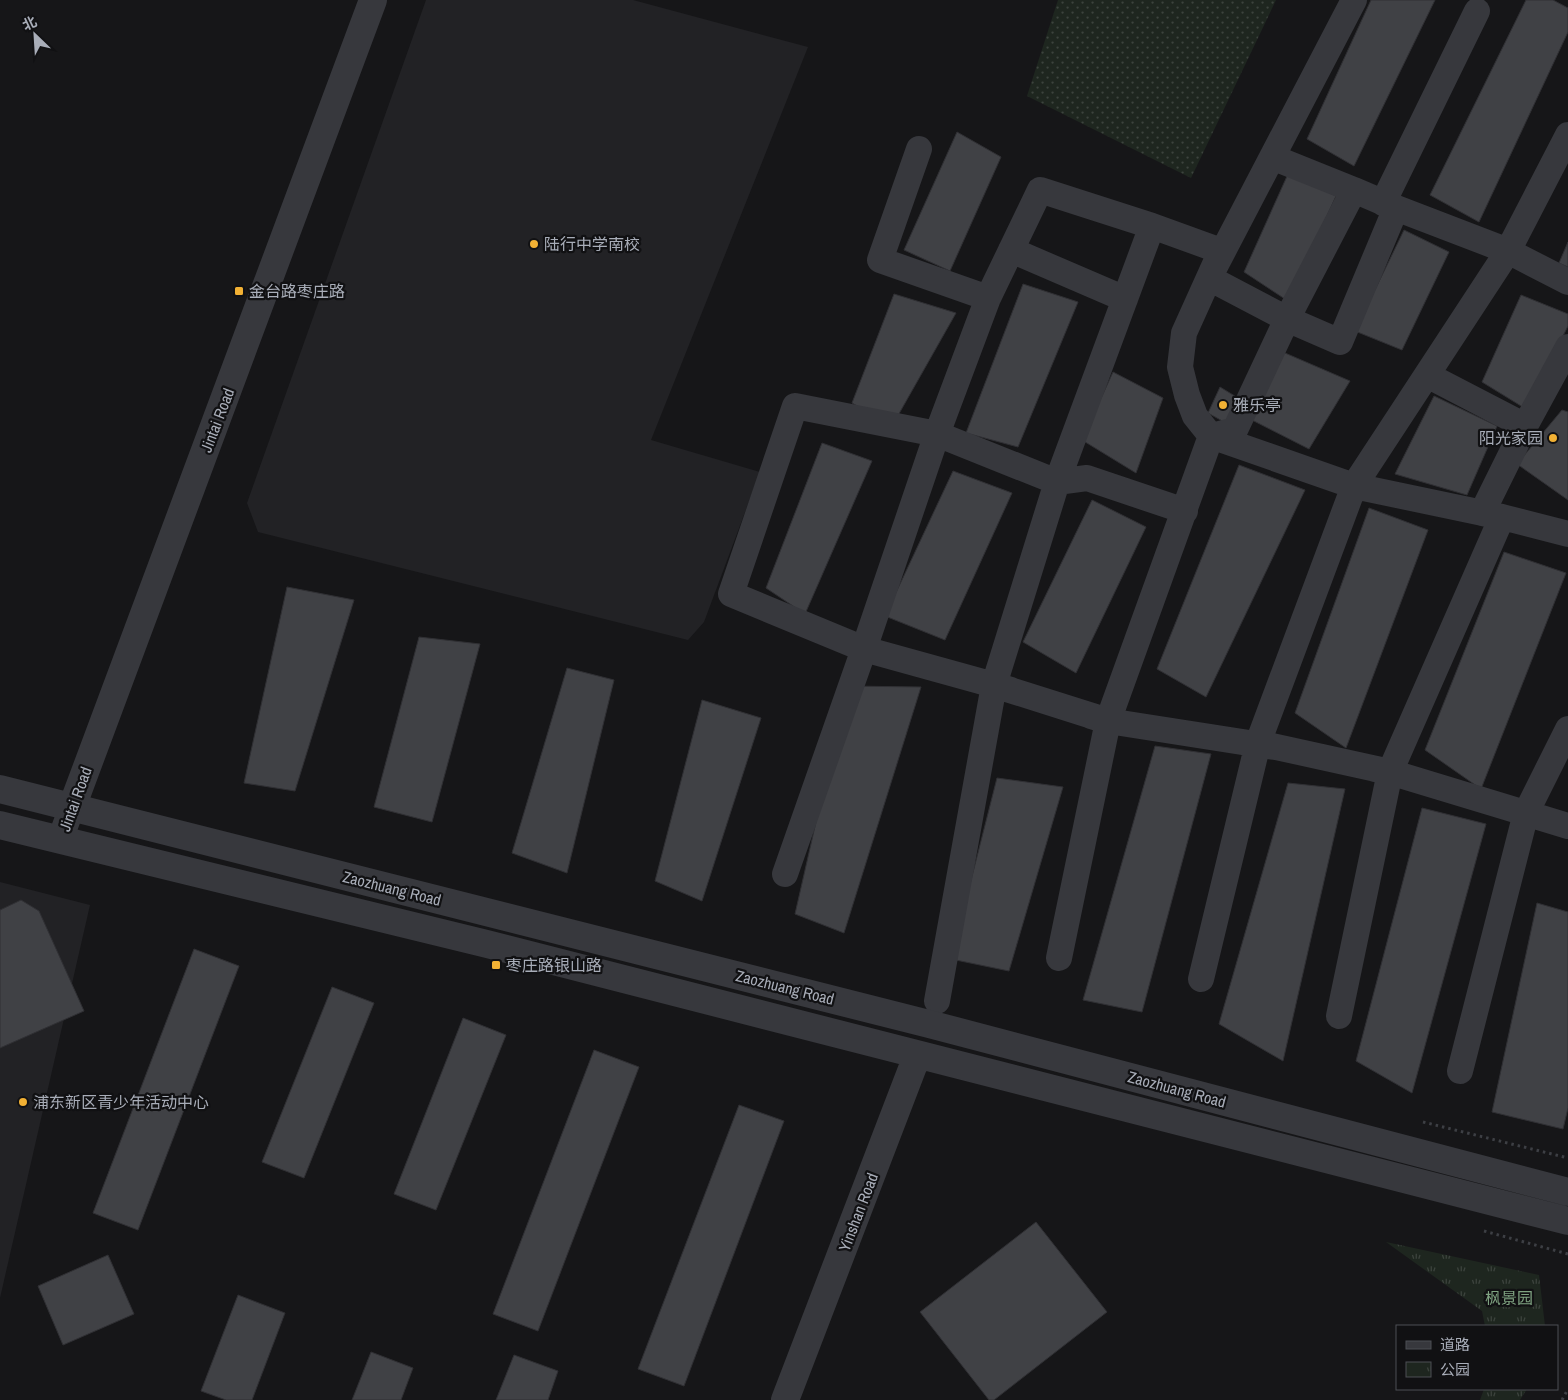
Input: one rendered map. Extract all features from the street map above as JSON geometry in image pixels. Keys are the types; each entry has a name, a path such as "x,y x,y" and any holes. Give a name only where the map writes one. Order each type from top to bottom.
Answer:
{"street":[{"name":"Jintai Road","path":"60,840 374,0"},
{"path":"1209,278 1354,0"},
{"path":"1209,278 1287,319 1340,342 1390,206 1477,11"},
{"path":"1201,979 1258,743 1354,486 1508,251 1568,135"},
{"path":"919,149 880,260 988,298"},
{"path":"1272,157 1390,206 1508,251 1568,282"},
{"path":"785,874 937,434 988,298 1040,190 1152,226 1221,251 1184,334 1180,367 1187,396 1195,416 1211,436 1354,486 1502,517 1568,534"},
{"path":"1211,436 1236,430 1287,319 1354,190"},
{"name":"Yinshan Road","path":"785,1400 933,1013 994,685 1057,482 1152,226"},
{"path":"1011,250 1125,298"},
{"path":"1502,517 1482,513 1568,347"},
{"path":"1427,374 1526,426"},
{"path":"1185,511 1087,478 1057,482 937,434 795,406 731,594 864,649 994,685 1108,721 1258,743 1390,772 1568,826"},
{"path":"1059,958 1108,721 1211,436"},
{"path":"1339,1016 1390,772 1502,517"},
{"path":"1460,1071 1526,813 1568,729"},
{"name":"Zaozhuang Road","path":"0,789 933,1013 1568,1192"},
{"name":"Zaozhuang Road","path":"0,825 487,944 918,1056 1568,1221"}],"path":[{"path":"1562,1400 1568,1389"}],"shaded area":[{"name":"陆行中学南校","path":"426,0 633,0 808,47 651,440 760,472 704,622 688,640 258,532 247,503"},
{"name":"浦东新区青少年活动中心","path":"0,882 90,905 0,1298"}],"green space":[{"path":"1058,0 1276,0 1191,178 1027,96"},
{"name":"枫景园","path":"1386,1242 1539,1275 1545,1325 1485,1325 1482,1311"},
{"path":"1484,1390 1526,1390 1520,1400 1480,1400"}],"building":[{"path":"1371,0 1435,0 1354,166 1307,139"},
{"path":"1526,0 1553,0 1568,8 1568,32 1479,222 1430,195"},
{"path":"957,132 1001,157 950,271 904,250"},
{"path":"1288,174 1336,196 1288,301 1244,272"},
{"path":"1404,230 1449,252 1402,350 1355,331"},
{"path":"1568,242 1568,267 1559,263"},
{"path":"1023,284 1078,302 1018,447 966,433"},
{"path":"894,294 956,313 892,426 852,403"},
{"path":"1521,295 1568,314 1568,326 1526,409 1482,382"},
{"path":"1278,350 1350,381 1309,449 1248,418"},
{"path":"1113,372 1163,398 1136,473 1082,440"},
{"name":"雅乐亭","path":"1220,387 1238,398 1226,423 1208,413"},
{"path":"1434,396 1497,426 1467,495 1395,474"},
{"name":"阳光家园","path":"1562,410 1568,412 1568,500 1517,464"},
{"path":"822,443 872,461 805,614 766,588"},
{"path":"1239,465 1305,490 1206,697 1157,669"},
{"path":"953,471 1012,493 945,640 885,616"},
{"path":"1092,500 1146,527 1076,673 1023,642"},
{"path":"1369,508 1428,530 1346,748 1295,713"},
{"path":"1504,552 1566,573 1481,789 1425,750"},
{"path":"287,587 354,600 295,791 244,783"},
{"path":"419,637 480,644 432,822 374,807"},
{"path":"567,668 614,680 567,873 512,853"},
{"path":"847,686 921,687 844,933 795,914"},
{"path":"702,700 761,718 702,901 655,881"},
{"path":"1155,746 1211,754 1142,1012 1083,1000"},
{"path":"997,778 1063,787 1009,971 951,959"},
{"path":"1288,783 1345,789 1283,1061 1219,1024"},
{"path":"1422,808 1486,824 1412,1093 1356,1061"},
{"path":"21,900 39,911 84,1011 0,1048 0,910"},
{"path":"1537,903 1568,912 1568,1108 1563,1129 1492,1112"},
{"path":"194,949 239,966 138,1230 93,1213"},
{"path":"332,987 374,1003 304,1178 262,1162"},
{"path":"463,1018 506,1035 436,1210 394,1194"},
{"path":"594,1050 639,1067 538,1331 493,1314"},
{"path":"739,1105 784,1121 684,1386 638,1369"},
{"path":"1036,1222 1107,1312 994,1400 989,1400 920,1312"},
{"path":"108,1255 134,1314 63,1345 38,1286"},
{"path":"238,1295 285,1313 252,1400 226,1400 201,1391"},
{"path":"371,1352 413,1368 401,1400 352,1400"},
{"path":"514,1355 558,1371 548,1400 496,1400"}],"place":[{"name":"陆行中学南校","path":"534,244"},
{"name":"金台路枣庄路","path":"239,291"},
{"name":"雅乐亭","path":"1223,405"},
{"name":"阳光家园","path":"1553,438"},
{"name":"枣庄路银山路","path":"496,965"},
{"name":"浦东新区青少年活动中心","path":"23,1102"}]}
